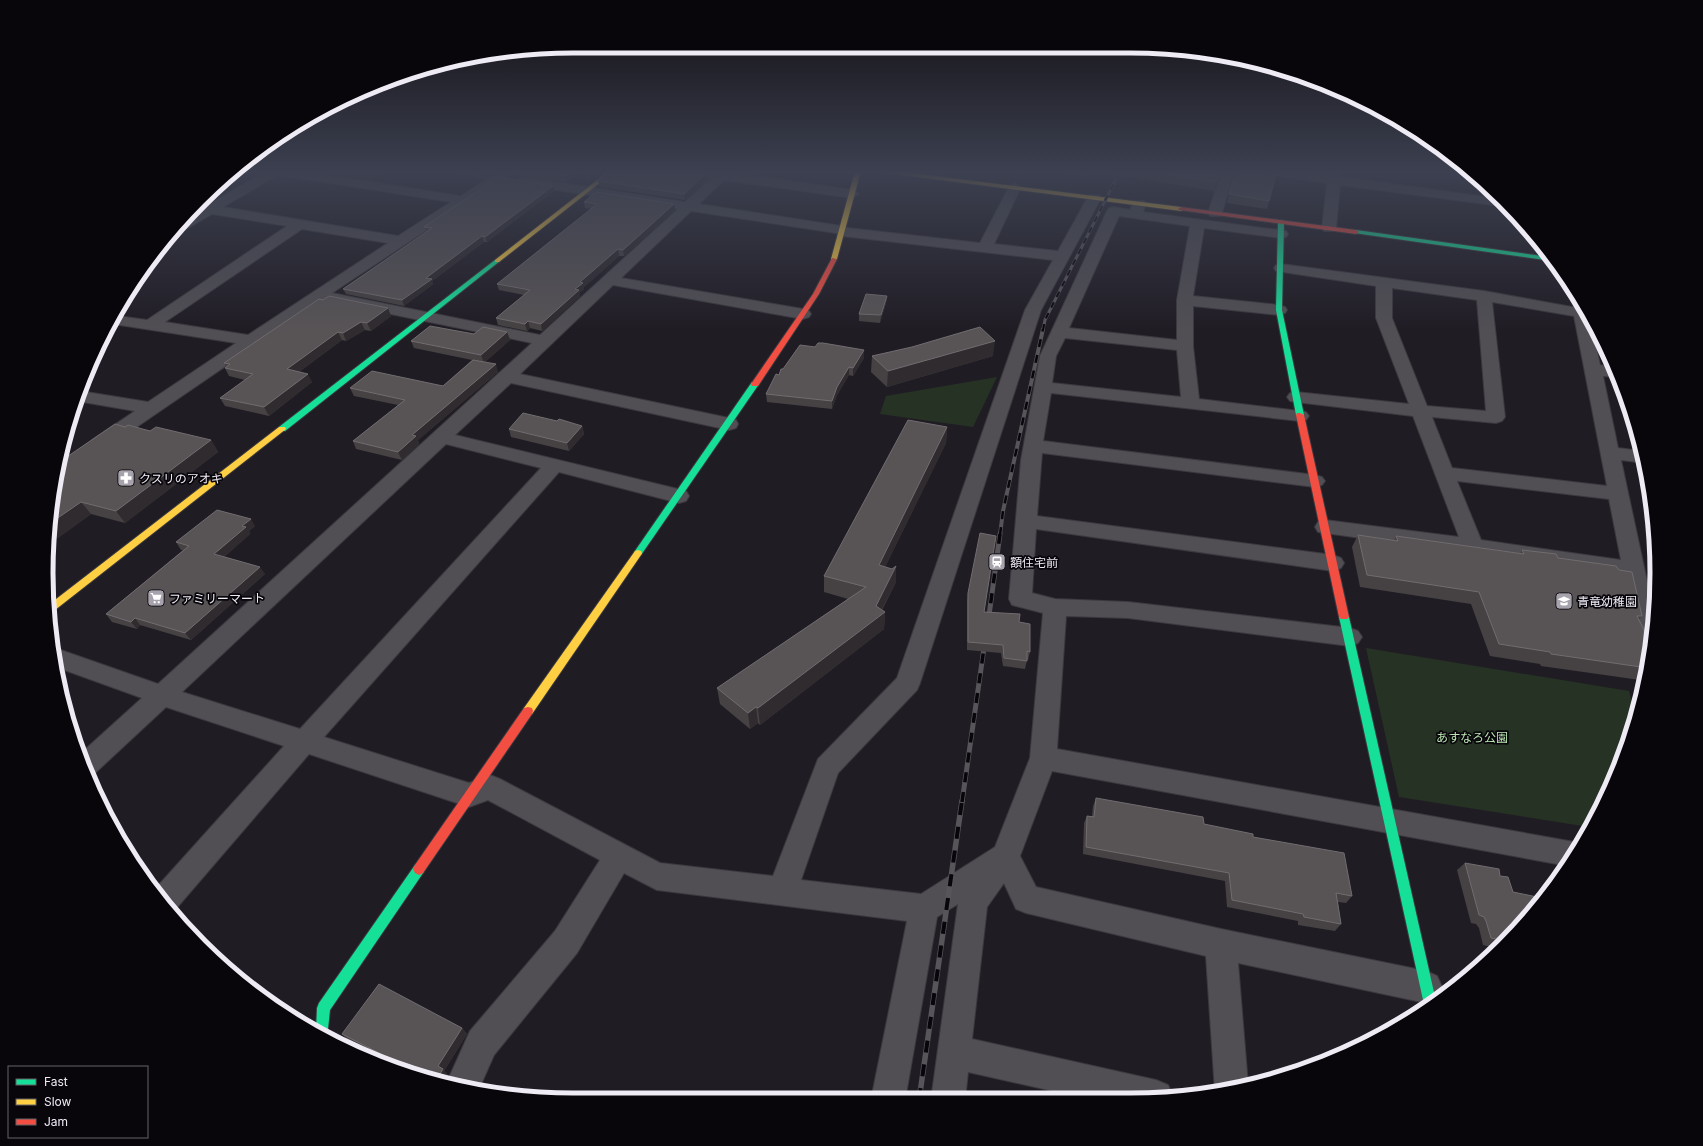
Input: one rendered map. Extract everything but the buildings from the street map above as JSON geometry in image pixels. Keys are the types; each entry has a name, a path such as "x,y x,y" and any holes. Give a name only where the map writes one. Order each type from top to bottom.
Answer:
{"street":[{"path":"150,325 299,224"},
{"path":"303,224 401,241"},
{"path":"88,450 426,224"},
{"path":"54,606 543,224"},
{"path":"89,762 671,224"},
{"path":"801,224 842,231 1061,256"},
{"path":"319,1023 469,795 729,424 803,314 816,294 834,260 844,224"},
{"path":"985,247 995,224"},
{"path":"782,891 827,767 908,683 1033,310 1079,224"},
{"path":"1108,224 1048,356 1033,446 1020,599 1055,607 1128,610 1350,637"},
{"path":"1190,403 1185,346 1185,300 1198,224"},
{"path":"1223,224 1281,228 1330,228 1544,258"},
{"path":"1266,224 1281,228"},
{"path":"1006,856 1026,899 1221,944 1428,996 1391,822 1296,398 1280,310 1281,228"},
{"path":"1281,268 1484,296 1580,313"},
{"path":"609,280 803,314"},
{"path":"1384,282 1384,318 1473,546 1633,569"},
{"path":"319,295 544,341"},
{"path":"1296,398 1421,412 1496,417 1484,296"},
{"path":"1185,300 1280,310"},
{"path":"119,320 251,340"},
{"path":"1585,323 1609,453 1647,632"},
{"path":"1058,332 1185,346"},
{"path":"1593,370 1609,371"},
{"path":"507,377 729,424"},
{"path":"1043,387 1300,416"},
{"path":"84,397 152,408"},
{"path":"441,437 679,496"},
{"path":"1033,446 1315,481"},
{"path":"1609,453 1636,456"},
{"path":"167,898 304,742 555,465"},
{"path":"1444,472 1618,494"},
{"path":"1026,521 1333,563"},
{"path":"1325,527 1480,547"},
{"path":"949,1093 973,903 1006,856 1043,758 1055,607"},
{"path":"60,659 161,695 469,795 490,787 657,876 924,910 1006,856"},
{"path":"1043,758 1568,853"},
{"path":"465,1081 482,1043 566,942 619,855"},
{"path":"889,1093 924,910"},
{"path":"1221,944 1231,1083"},
{"path":"954,1052 1137,1093"}],"green space":[{"path":"997,377 973,427 880,414 886,396"},
{"name":"あすなろ公園","path":"1366,648 1629,691 1633,706 1622,740 1610,772 1584,826 1399,797"}],"railway":[{"path":"1043,330 1045,320 1093,224"},
{"path":"1000,535 1003,511 1043,329"},
{"path":"988,623 1000,534"},
{"path":"962,802 985,641"},
{"path":"920,1093 962,801"}],"traffic: fast":[{"path":"1281,224 1279,310 1300,415"},
{"path":"1356,232 1544,258"},
{"path":"282,429 497,261"},
{"path":"638,553 755,384"},
{"path":"1344,617 1429,999"},
{"path":"323,1028 324,1008 419,869"}],"traffic: slow":[{"path":"497,261 544,224"},
{"path":"834,259 843,224"},
{"path":"54,606 282,429"},
{"path":"528,711 638,553"}],"traffic: jam":[{"path":"1299,224 1356,232"},
{"path":"755,384 816,294 834,259"},
{"path":"1300,415 1344,617"},
{"path":"419,869 528,711"}],"place":[{"name":"クスリのアオキ","path":"126,478"},
{"name":"額住宅前","path":"997,562"},
{"name":"ファミリーマート","path":"156,598"},
{"name":"青竜幼稚園","path":"1564,601"}]}
